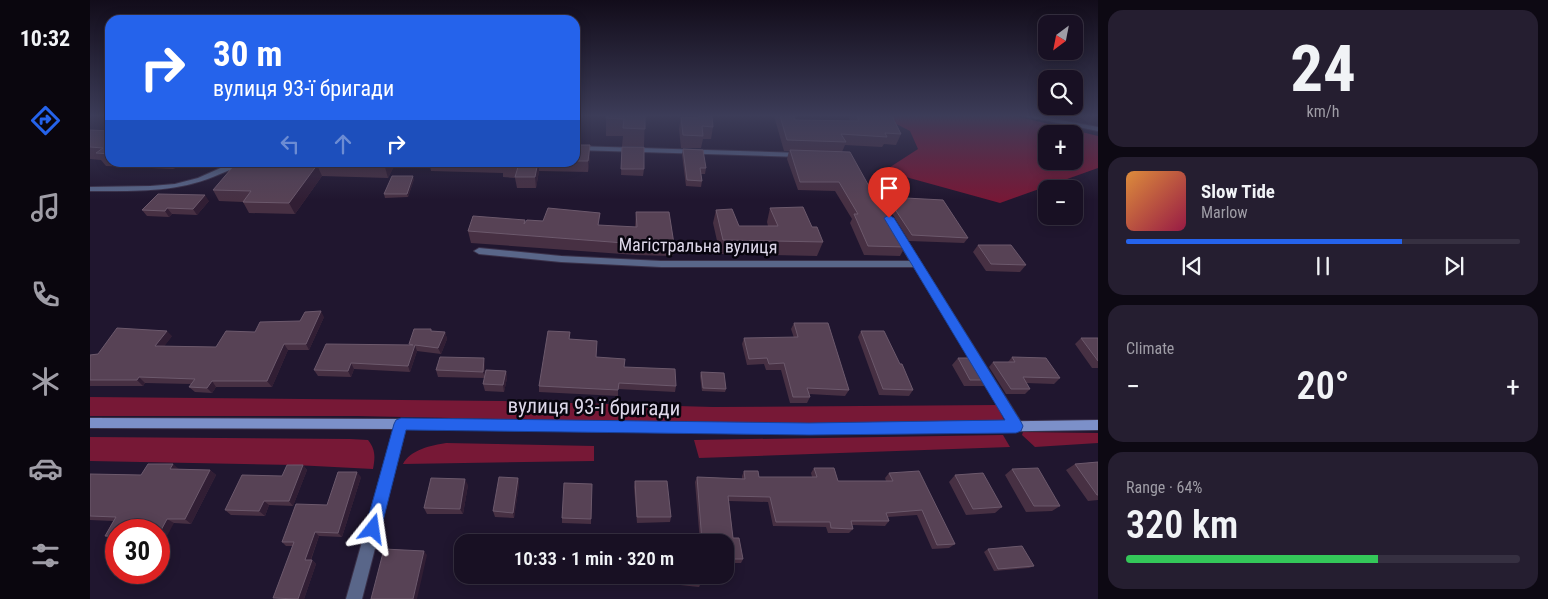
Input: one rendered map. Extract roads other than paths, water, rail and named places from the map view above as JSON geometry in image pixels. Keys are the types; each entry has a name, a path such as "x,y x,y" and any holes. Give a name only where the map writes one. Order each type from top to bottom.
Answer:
{"main road":[{"name":"вулиця 93-ї бригади","path":"90,423 401,424 809,429 1098,425"}],"street":[{"path":"580,148 810,156"},
{"path":"90,189 159,187 185,184 203,179 230,167"},
{"path":"886,215 918,264 1016,426"},
{"name":"Магістральна вулиця","path":"479,251 661,264 918,264"},
{"path":"354,599 401,424"}]}
